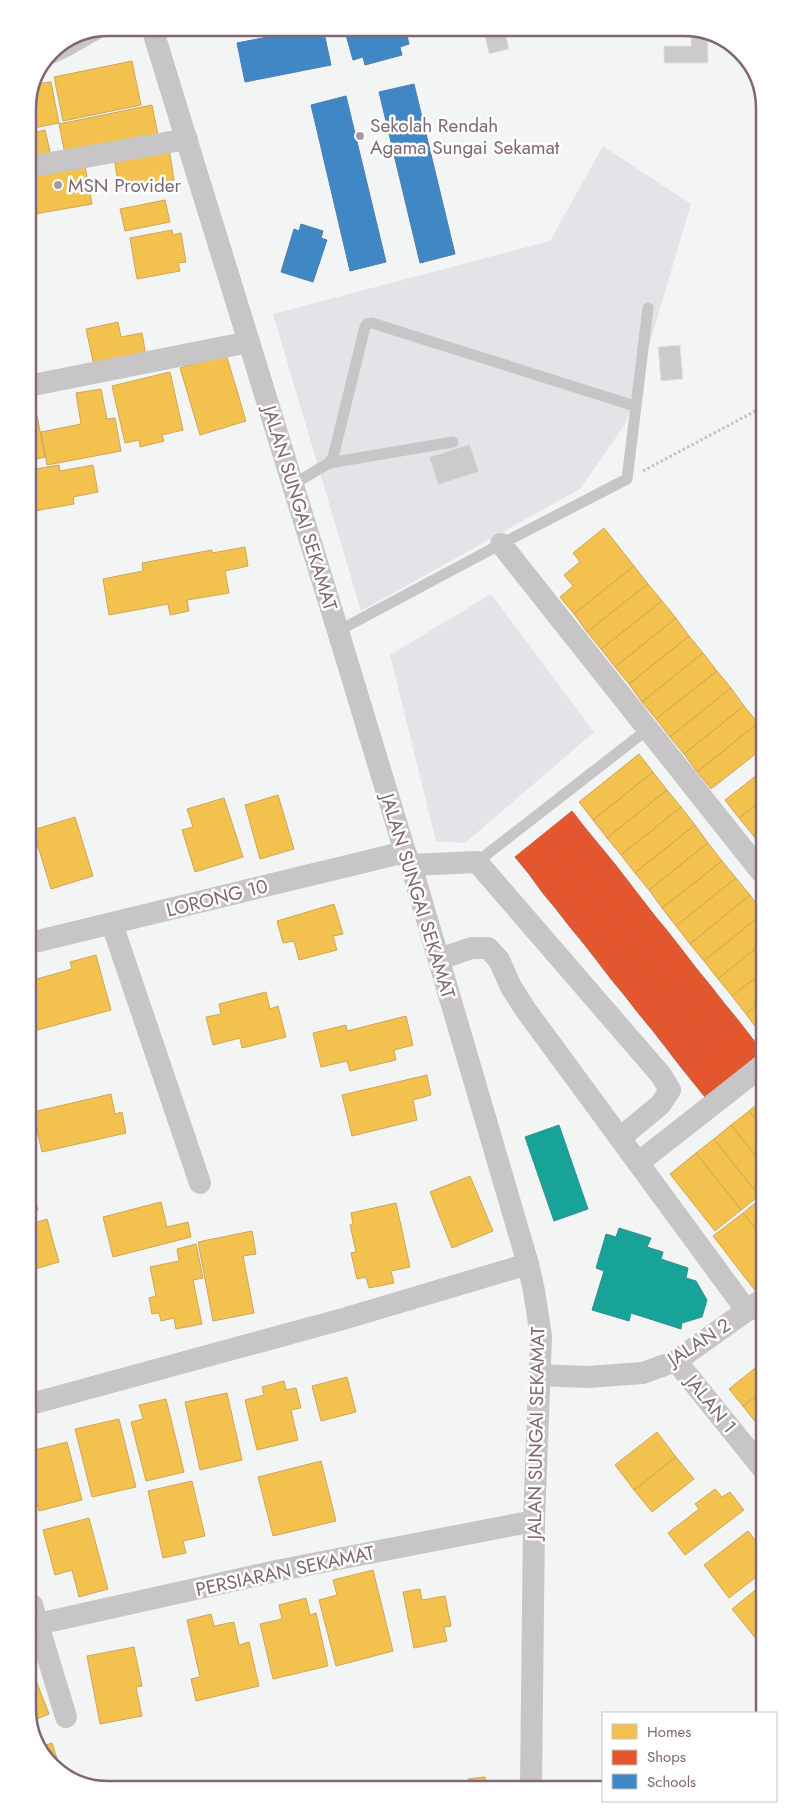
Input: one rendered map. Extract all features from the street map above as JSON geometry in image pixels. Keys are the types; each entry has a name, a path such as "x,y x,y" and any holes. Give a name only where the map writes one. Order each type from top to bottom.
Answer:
{"street":[{"name":"JALAN SUNGAI SEKAMAT","path":"156,36 408,859 528,1264 534,1291 541,1336 534,1521 531,1781"},
{"path":"36,167 187,139"},
{"path":"36,384 249,342"},
{"path":"501,544 756,865"},
{"name":"LORONG 10","path":"36,942 408,859 477,862"},
{"path":"477,862 662,1075 670,1090 660,1105 620,1138"},
{"path":"112,924 200,1183"},
{"path":"438,959 472,948 488,948 499,960 511,987 525,1008 638,1163 755,1305"},
{"path":"638,1163 756,1070"},
{"path":"36,1403 343,1319 528,1264"},
{"name":"JALAN 2","path":"540,1375 586,1377 643,1373 676,1362 755,1305"},
{"name":"JALAN 1","path":"676,1362 756,1460"},
{"name":"PERSIARAN SEKAMAT","path":"36,1614 276,1571 534,1521"},
{"path":"36,1617 66,1717"}],"lane":[{"path":"58,57 87,40"},
{"path":"338,631 627,479 648,308"},
{"path":"329,463 335,453 365,327 367,324 372,323 635,406"},
{"path":"292,484 329,463 453,442"},
{"path":"477,862 648,728"}],"path":[{"path":"627,479 756,411"}],"shaded area":[{"path":"603,146 691,204 626,423 580,489 361,611 273,314 550,241"},
{"path":"491,594 594,732 465,843 436,841 390,655"}],"building: Homes":[{"path":"132,61 141,105 63,121 54,77"},
{"path":"51,82 59,123 36,127 36,103 41,83"},
{"path":"152,105 159,140 66,159 59,124"},
{"path":"45,130 52,160 36,163 36,132"},
{"path":"169,148 174,180 119,189 114,157"},
{"name":"MSN Provider","path":"85,166 92,204 36,214 36,175"},
{"path":"165,200 170,222 125,231 120,209"},
{"path":"172,230 173,235 181,233 186,262 178,263 180,271 137,279 130,238"},
{"path":"118,322 121,337 142,333 146,356 94,366 86,329"},
{"path":"226,354 246,421 200,435 180,368"},
{"path":"170,372 183,430 162,435 164,441 140,447 139,440 125,443 112,386"},
{"path":"101,389 107,419 115,418 121,451 47,465 41,432 81,424 76,393"},
{"path":"36,415 45,457 36,459"},
{"path":"59,465 60,471 93,465 98,492 73,497 74,504 36,511 36,469"},
{"path":"604,528 634,566 574,614 560,597 573,586 564,575 580,562 573,553"},
{"path":"245,547 248,566 225,571 229,593 187,600 189,611 170,615 168,604 109,615 103,579 143,571 142,563 212,550 212,553"},
{"path":"634,566 648,584 587,632 574,614"},
{"path":"648,584 662,601 601,649 587,632"},
{"path":"662,601 676,618 615,667 601,649"},
{"path":"676,618 689,636 629,684 615,667"},
{"path":"689,636 703,653 642,702 629,684"},
{"path":"703,653 717,671 656,719 642,702"},
{"path":"717,671 731,688 670,737 656,719"},
{"path":"731,688 744,706 684,754 670,737"},
{"path":"744,706 756,721 756,725 697,772 684,754"},
{"path":"756,725 756,754 711,789 697,772"},
{"path":"639,754 653,772 593,820 579,802"},
{"path":"653,772 667,790 607,838 593,820"},
{"path":"756,776 756,805 739,818 725,800"},
{"path":"667,790 681,807 621,855 607,838"},
{"path":"278,795 294,849 260,859 245,805"},
{"path":"224,798 243,857 195,872 182,830 193,827 187,809"},
{"path":"756,805 756,833 753,835 739,818"},
{"path":"681,807 695,825 635,873 621,855"},
{"path":"75,817 93,876 51,889 36,840 36,829"},
{"path":"695,825 708,843 649,890 635,873"},
{"path":"708,843 722,861 662,908 649,890"},
{"path":"722,861 736,878 676,926 662,908"},
{"path":"736,878 750,895 690,944 676,926"},
{"path":"750,895 756,903 756,919 704,961 690,944"},
{"path":"334,904 343,934 333,936 337,950 299,960 294,941 283,943 277,921"},
{"path":"756,919 756,948 718,979 704,961"},
{"path":"756,948 756,977 732,996 718,979"},
{"path":"96,955 111,1010 36,1030 36,979 72,969 70,962"},
{"path":"756,977 756,1006 746,1014 732,996"},
{"path":"266,992 270,1009 278,1006 286,1037 242,1048 240,1038 213,1045 206,1017 221,1014 219,1004"},
{"path":"756,1006 756,1028 746,1014"},
{"path":"406,1016 413,1045 394,1050 396,1060 350,1071 347,1061 321,1067 313,1033 346,1025 347,1031"},
{"path":"427,1075 431,1095 413,1100 417,1120 352,1136 342,1095"},
{"path":"111,1094 115,1114 122,1112 126,1133 42,1152 36,1125 36,1111"},
{"path":"756,1105 756,1120 749,1111"},
{"path":"749,1111 756,1120 756,1156 731,1125"},
{"path":"731,1125 756,1156 756,1192 714,1139"},
{"path":"714,1139 756,1192 756,1198 741,1210 696,1153"},
{"path":"696,1153 741,1210 715,1231 670,1174"},
{"path":"470,1176 493,1231 452,1248 430,1192"},
{"path":"161,1202 167,1227 188,1222 191,1237 113,1257 103,1217"},
{"path":"756,1202 756,1230 743,1213"},
{"path":"396,1203 410,1267 391,1271 394,1283 369,1288 366,1277 357,1279 351,1253 356,1252 350,1225 353,1224 351,1213"},
{"path":"743,1213 756,1230 756,1292 713,1236"},
{"path":"47,1219 59,1262 36,1269 36,1222"},
{"path":"252,1231 256,1254 243,1256 254,1313 213,1321 198,1242"},
{"path":"196,1244 203,1278 193,1280 202,1324 176,1329 174,1318 161,1321 159,1313 152,1314 149,1298 156,1296 150,1267 179,1261 177,1249"},
{"path":"756,1367 756,1396 743,1406 729,1389"},
{"path":"347,1377 356,1412 321,1421 312,1386"},
{"path":"284,1381 286,1390 296,1388 301,1408 291,1410 298,1440 257,1450 245,1400 264,1395 262,1387"},
{"path":"227,1393 242,1460 200,1470 185,1402"},
{"path":"756,1396 756,1423 743,1406"},
{"path":"166,1399 184,1472 146,1481 131,1422 143,1419 139,1405"},
{"path":"119,1419 136,1487 92,1497 75,1429"},
{"path":"657,1432 676,1457 634,1490 615,1465"},
{"path":"67,1442 82,1500 39,1511 36,1500 36,1450"},
{"path":"676,1457 694,1479 652,1512 634,1490"},
{"path":"321,1461 336,1521 273,1536 258,1477"},
{"path":"192,1481 205,1536 183,1541 186,1553 163,1558 148,1491"},
{"path":"715,1489 722,1497 730,1492 744,1510 685,1555 668,1533 699,1509 695,1504"},
{"path":"89,1518 108,1589 79,1597 72,1570 55,1575 43,1530"},
{"path":"748,1531 756,1539 756,1577 729,1598 704,1565"},
{"path":"373,1570 393,1651 336,1666 319,1600 337,1595 333,1580"},
{"path":"420,1589 422,1600 445,1596 451,1626 444,1627 447,1641 414,1648 403,1592"},
{"path":"756,1590 756,1639 732,1609"},
{"path":"306,1598 310,1615 316,1613 328,1666 273,1679 260,1624 282,1619 279,1605"},
{"path":"211,1614 214,1626 234,1622 239,1645 249,1642 259,1686 196,1701 191,1679 200,1677 187,1620"},
{"path":"134,1647 142,1686 136,1687 142,1716 100,1724 87,1656"},
{"path":"36,1680 49,1714 37,1719"},
{"path":"52,1743 58,1761 51,1753 46,1745"},
{"path":"485,1777 485,1781 468,1781 468,1779"}],"building: Shops":[{"path":"572,811 586,829 529,874 515,857"},
{"path":"586,829 600,846 542,892 529,874"},
{"path":"600,846 614,863 556,909 542,892"},
{"path":"614,863 628,881 570,927 556,909"},
{"path":"628,881 641,898 584,944 570,927"},
{"path":"641,898 655,916 598,962 584,944"},
{"path":"655,916 669,933 611,979 598,962"},
{"path":"669,933 683,951 625,996 611,979"},
{"path":"683,951 696,968 639,1014 625,996"},
{"path":"696,968 710,985 653,1031 639,1014"},
{"path":"710,985 724,1003 667,1049 653,1031"},
{"path":"724,1003 738,1020 680,1066 667,1049"},
{"path":"738,1020 756,1043 756,1056 705,1097 680,1066"}],"building: Schools":[{"path":"273,36 325,36 331,65 245,82 237,43"},
{"path":"346,36 407,36 409,44 400,47 402,55 365,65 363,57 353,60"},
{"path":"414,84 455,254 420,263 379,92"},
{"path":"346,96 386,262 350,271 311,105"},
{"path":"301,224 323,231 321,238 327,240 313,282 281,272 294,229 299,231"}],"building: Public":[{"path":"559,1125 588,1209 554,1221 525,1137"},
{"path":"619,1228 651,1238 647,1247 663,1252 661,1259 688,1268 686,1278 696,1281 707,1300 702,1317 682,1323 681,1329 631,1313 629,1321 592,1310 604,1271 596,1268 606,1234 616,1237"}],"building: Other":[{"path":"485,36 506,36 509,49 489,54"},
{"path":"691,36 708,40 708,63 664,63 664,46 691,46"},
{"path":"680,345 683,379 661,381 658,347"},
{"path":"470,444 479,472 438,485 429,457"}],"place":[{"name":"Sekolah Rendah Agama Sungai Sekamat","path":"360,136"},
{"name":"MSN Provider","path":"58,185"}]}
